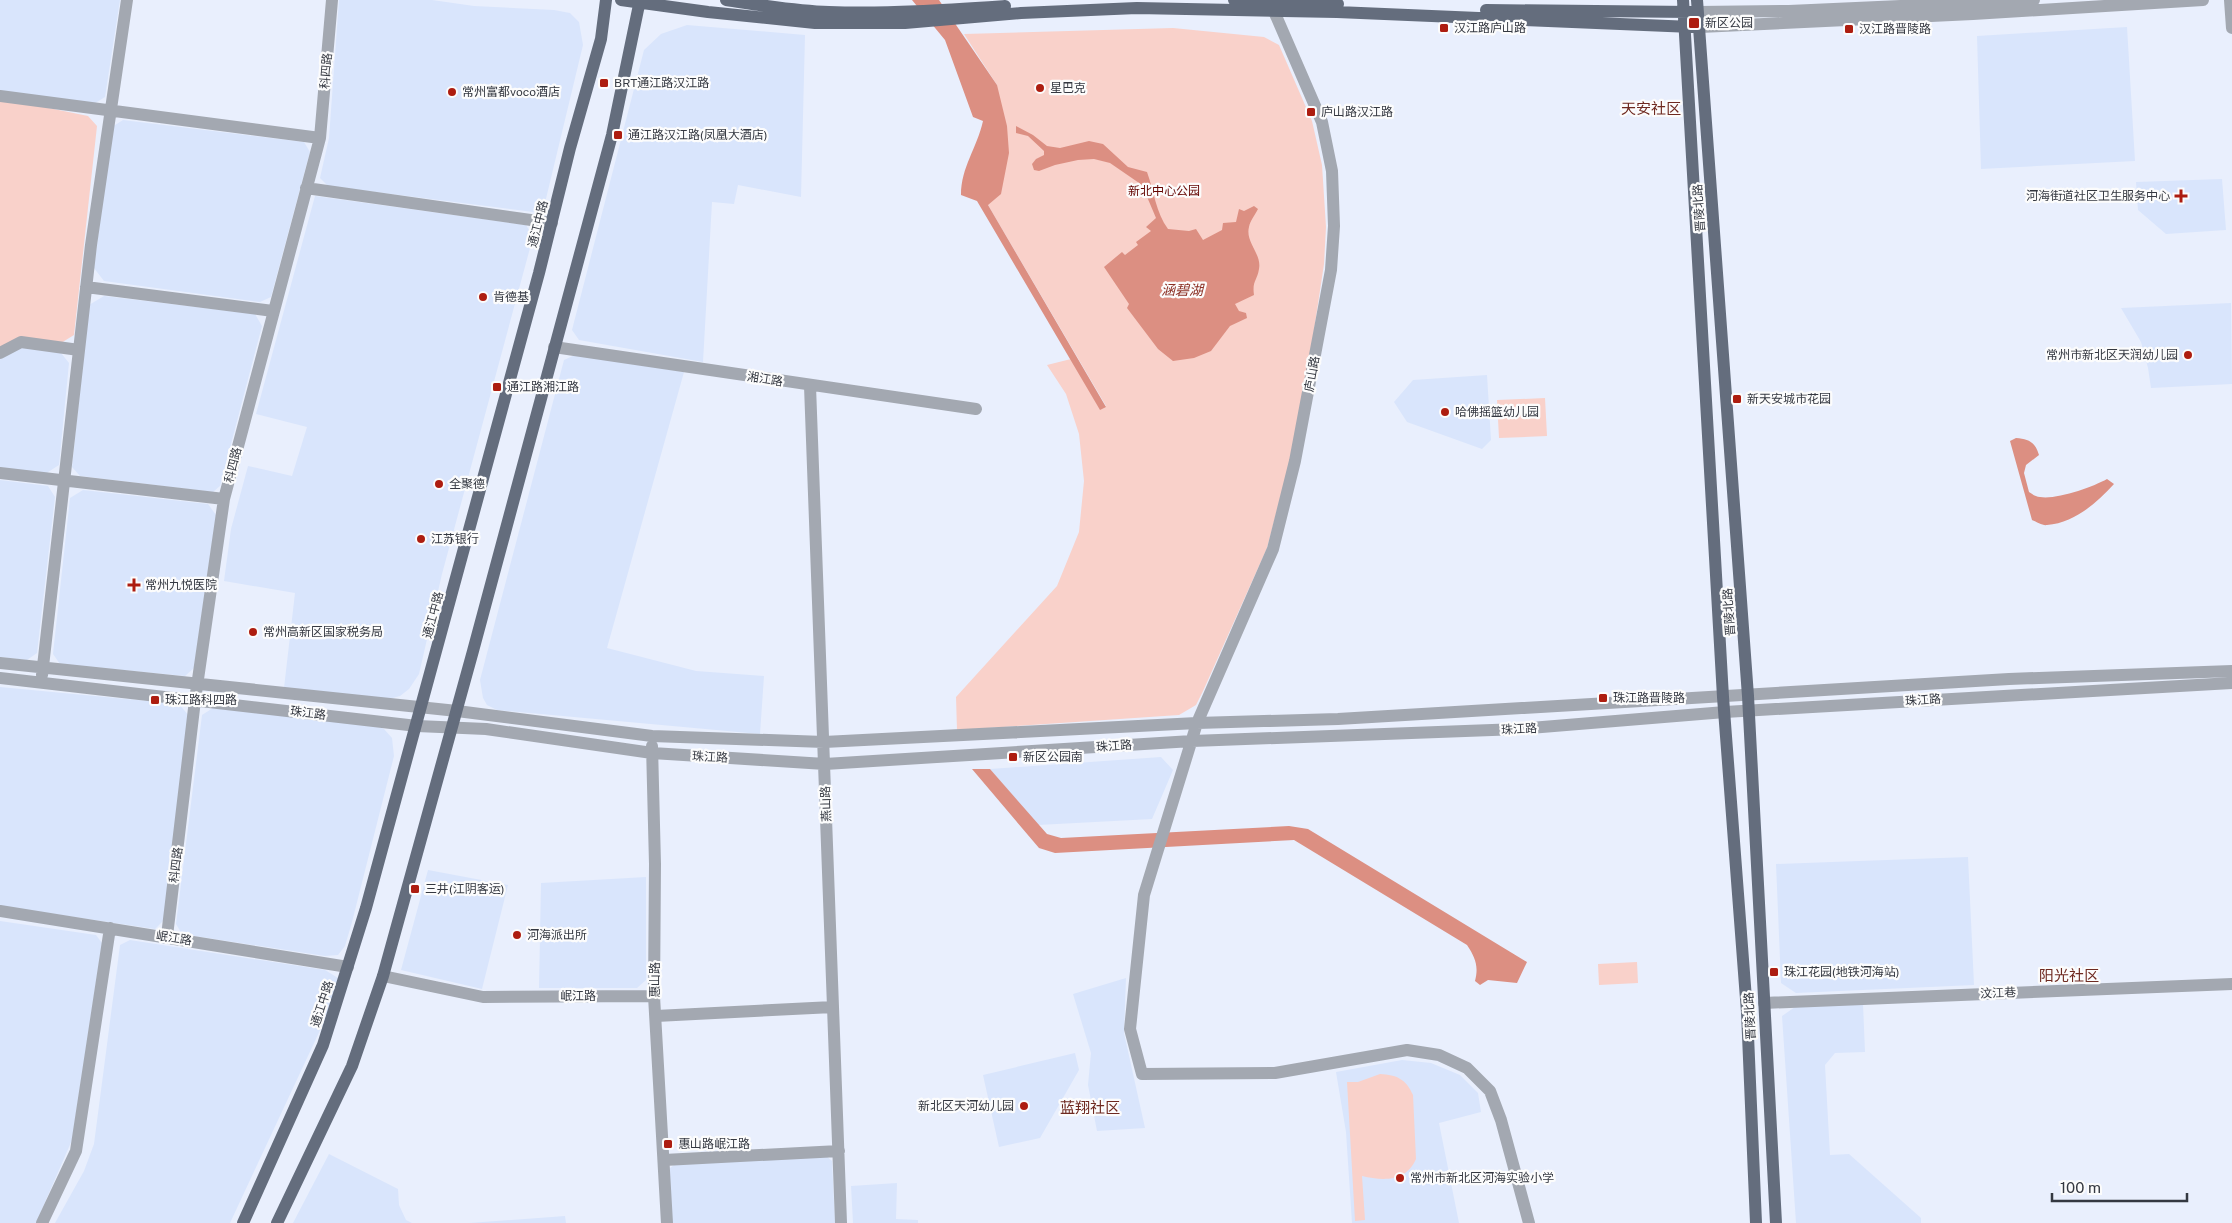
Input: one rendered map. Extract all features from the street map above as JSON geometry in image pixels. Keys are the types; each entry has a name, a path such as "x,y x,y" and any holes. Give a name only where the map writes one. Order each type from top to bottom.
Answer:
{"main road":[{"name":"通江中路","path":"243,1223 323,1045 348,967 422,709 570,148 601,39 606,0"},
{"path":"621,0 816,23 963,14 1094,1 1150,0"},
{"path":"726,0 774,8 920,17"},
{"path":"1234,0 1272,4 1700,27"},
{"path":"277,1223 352,1066 383,976 612,135 640,2"},
{"path":"963,14 1272,4 1486,10 1698,6"},
{"name":"晋陵北路","path":"1684,6 1724,712 1747,1012 1756,1223"},
{"name":"晋陵北路","path":"1698,6 1749,711 1776,1223"}],"street":[{"path":"42,682 86,287 127,0"},
{"name":"科四路","path":"167,936 195,700 224,499 320,138 332,0"},
{"path":"1700,27 2034,0"},
{"path":"1698,6 1789,11 2203,0"},
{"path":"2230,0 2232,28"},
{"name":"庐山路","path":"1272,4 1322,122 1332,171 1334,226 1331,270 1299,444 1273,549 1197,723 1144,895 1130,1029 1142,1074 1276,1073 1407,1050 1439,1055 1467,1068 1490,1091 1501,1120 1529,1223"},
{"path":"0,96 110,112 320,138"},
{"path":"306,188 552,222"},
{"path":"86,287 273,311"},
{"path":"0,353 21,342 79,350"},
{"name":"湘江路","path":"554,347 976,409"},
{"name":"燕山路","path":"810,386 842,1223"},
{"path":"0,473 224,499"},
{"name":"珠江路","path":"0,663 198,683 422,709 456,711 652,736 824,742 1197,723 1338,719 2020,679 2232,670"},
{"name":"珠江路","path":"0,678 417,726 486,729 652,753 825,764 1192,741 1519,729 1724,712 2232,683"},
{"name":"惠山路","path":"652,736 655,864 654,996 668,1223"},
{"name":"岷江路","path":"0,911 167,936 348,967"},
{"path":"42,1223 76,1151 110,928"},
{"name":"岷江路","path":"383,976 483,997 654,996"},
{"name":"汶江巷","path":"1764,1003 2232,984"},
{"path":"656,1016 833,1007"},
{"path":"664,1160 839,1151"}],"shaded area":[{"path":"0,0 120,0 105,97 92,105 0,91"},
{"name":"常州富都voco酒店","path":"339,0 432,0 474,6 554,10 570,13 579,22 583,45 544,207 533,212 328,186 320,178 329,138"},
{"path":"687,25 805,35 801,197 738,185 734,204 712,202 703,362 579,340 572,330 644,50 661,34"},
{"path":"2127,27 2135,161 1981,169 1977,36"},
{"path":"123,120 304,142 310,152 271,297 260,302 104,281 94,268 112,127"},
{"name":"河海街道社区卫生服务中心","path":"2222,179 2226,230 2166,234 2138,210 2136,182"},
{"path":"315,196 526,225 533,237 442,574 419,674 409,689 400,696 385,700 284,688 295,593 224,581 231,529 248,466 292,476 307,427 256,414"},
{"path":"104,296 255,314 262,326 220,486 213,492 80,476 72,467 89,305"},
{"name":"常州市新北区天润幼儿园","path":"2231,303 2232,384 2151,388 2141,342 2121,308"},
{"path":"22,347 61,353 69,363 59,465 45,474 0,468 0,359"},
{"path":"575,355 684,372 607,648 696,671 764,676 760,734 497,710 487,705 483,698 480,680 564,360"},
{"name":"哈佛摇篮幼儿园","path":"1487,375 1491,440 1482,449 1407,422 1394,402 1413,380"},
{"path":"0,480 48,486 55,497 37,653 27,660 0,657"},
{"name":"常州九悦医院","path":"83,490 208,504 216,515 194,668 185,676 60,664 53,654 70,498"},
{"path":"0,687 179,704 189,716 164,920 155,929 0,906"},
{"path":"213,708 374,725 384,729 392,738 394,756 352,922 345,946 338,955 325,956 182,934 176,924 202,715"},
{"path":"1161,757 1173,770 1152,819 1038,825 990,769"},
{"path":"1968,857 1974,985 1796,993 1781,983 1776,864"},
{"path":"428,870 508,885 482,989 401,970"},
{"path":"646,877 646,980 637,988 539,988 541,883"},
{"path":"0,921 96,935 102,943 72,1140 36,1223 0,1223"},
{"path":"130,940 325,970 338,978 336,996 230,1223 55,1223 84,1171 94,1144 120,945"},
{"path":"1126,978 1124,1033 1145,1128 1097,1131 1088,1085 1091,1053 1073,994"},
{"path":"1863,1004 1865,1052 1835,1053 1825,1065 1830,1155 1849,1154 1921,1218 1921,1223 1796,1223 1782,1016 1795,1007"},
{"name":"新北区天河幼儿园","path":"1075,1053 1079,1070 1040,1138 999,1147 983,1075"},
{"name":"常州市新北区河海实验小学","path":"1402,1060 1431,1063 1460,1075 1478,1093 1481,1112 1439,1123 1459,1223 1352,1223 1346,1132 1336,1072"},
{"path":"329,1154 398,1189 399,1205 406,1220 412,1223 293,1223"},
{"path":"824,1154 832,1161 835,1223 672,1223 669,1169 679,1161"},
{"path":"897,1183 896,1219 918,1220 918,1223 853,1223 851,1186"},
{"path":"565,1216 566,1223 469,1223"}],"green space":[{"name":"新北中心公园","path":"1173,28 1264,37 1279,45 1312,121 1322,165 1326,227 1324,264 1306,383 1290,461 1267,548 1196,705 1179,715 957,730 956,697 1057,586 1079,532 1084,481 1079,434 1066,394 1047,365 1071,359 1100,409 1106,406 988,205 997,85 964,34"},
{"path":"0,101 34,105 88,116 97,126 74,335 61,343 0,349"},
{"path":"1545,398 1547,436 1499,438 1497,400"},
{"path":"1637,962 1638,983 1599,985 1598,964"},
{"path":"1380,1074 1391,1075 1400,1079 1407,1085 1413,1095 1416,1159 1412,1167 1400,1176 1378,1179 1362,1176 1365,1220 1355,1221 1347,1082 1358,1082"}],"water":[{"path":"912,0 939,0 997,85 1007,126 1009,153 1001,194 988,205 1106,407 1100,410 977,201 961,195 966,166 983,121 973,117 945,40"},
{"name":"涵碧湖","path":"1016,126 1033,135 1047,146 1060,148 1089,141 1103,144 1128,167 1147,172 1158,209 1168,229 1189,231 1196,229 1203,240 1222,230 1223,223 1236,222 1239,209 1244,211 1254,206 1258,209 1250,222 1248,232 1259,264 1254,295 1235,304 1239,311 1246,313 1247,318 1230,326 1211,351 1194,358 1173,361 1158,349 1127,308 1129,304 1104,267 1122,252 1125,255 1138,245 1136,242 1151,231 1146,227 1156,218 1142,185 1110,163 1094,159 1078,160 1039,171 1034,170 1032,164 1036,159 1044,155 1044,151 1028,136 1016,133"},
{"path":"2016,438 2031,442 2036,447 2039,455 2026,465 2024,473 2029,492 2036,496 2055,497 2065,495 2093,486 2107,479 2114,484 2092,505 2076,516 2045,525 2032,520 2010,441"},
{"path":"972,769 990,769 1047,834 1061,838 1289,826 1308,829 1527,962 1517,983 1488,980 1480,985 1475,981 1476,962 1467,945 1294,840 1055,853 1039,848"}],"place":[{"name":"新区公园","path":"1694,23"},
{"name":"汉江路庐山路","path":"1444,28"},
{"name":"汉江路晋陵路","path":"1849,29"},
{"name":"BRT通江路汉江路","path":"604,83"},
{"name":"星巴克","path":"1040,88"},
{"name":"常州富都voco酒店","path":"452,92"},
{"name":"庐山路汉江路","path":"1311,112"},
{"name":"通江路汉江路(凤凰大酒店)","path":"618,135"},
{"name":"河海街道社区卫生服务中心","path":"2181,196"},
{"name":"肯德基","path":"483,297"},
{"name":"常州市新北区天润幼儿园","path":"2188,355"},
{"name":"通江路湘江路","path":"497,387"},
{"name":"新天安城市花园","path":"1737,399"},
{"name":"哈佛摇篮幼儿园","path":"1445,412"},
{"name":"全聚德","path":"439,484"},
{"name":"江苏银行","path":"421,539"},
{"name":"常州九悦医院","path":"134,585"},
{"name":"常州高新区国家税务局","path":"253,632"},
{"name":"珠江路晋陵路","path":"1603,698"},
{"name":"珠江路科四路","path":"155,700"},
{"name":"新区公园南","path":"1013,757"},
{"name":"三井(江阴客运)","path":"415,889"},
{"name":"河海派出所","path":"517,935"},
{"name":"珠江花园(地铁河海站)","path":"1774,972"},
{"name":"新北区天河幼儿园","path":"1024,1106"},
{"name":"惠山路岷江路","path":"668,1144"},
{"name":"常州市新北区河海实验小学","path":"1400,1178"}],"district":[{"name":"天安社区","path":"1651,109"},
{"name":"阳光社区","path":"2069,976"},
{"name":"蓝翔社区","path":"1090,1108"}]}
